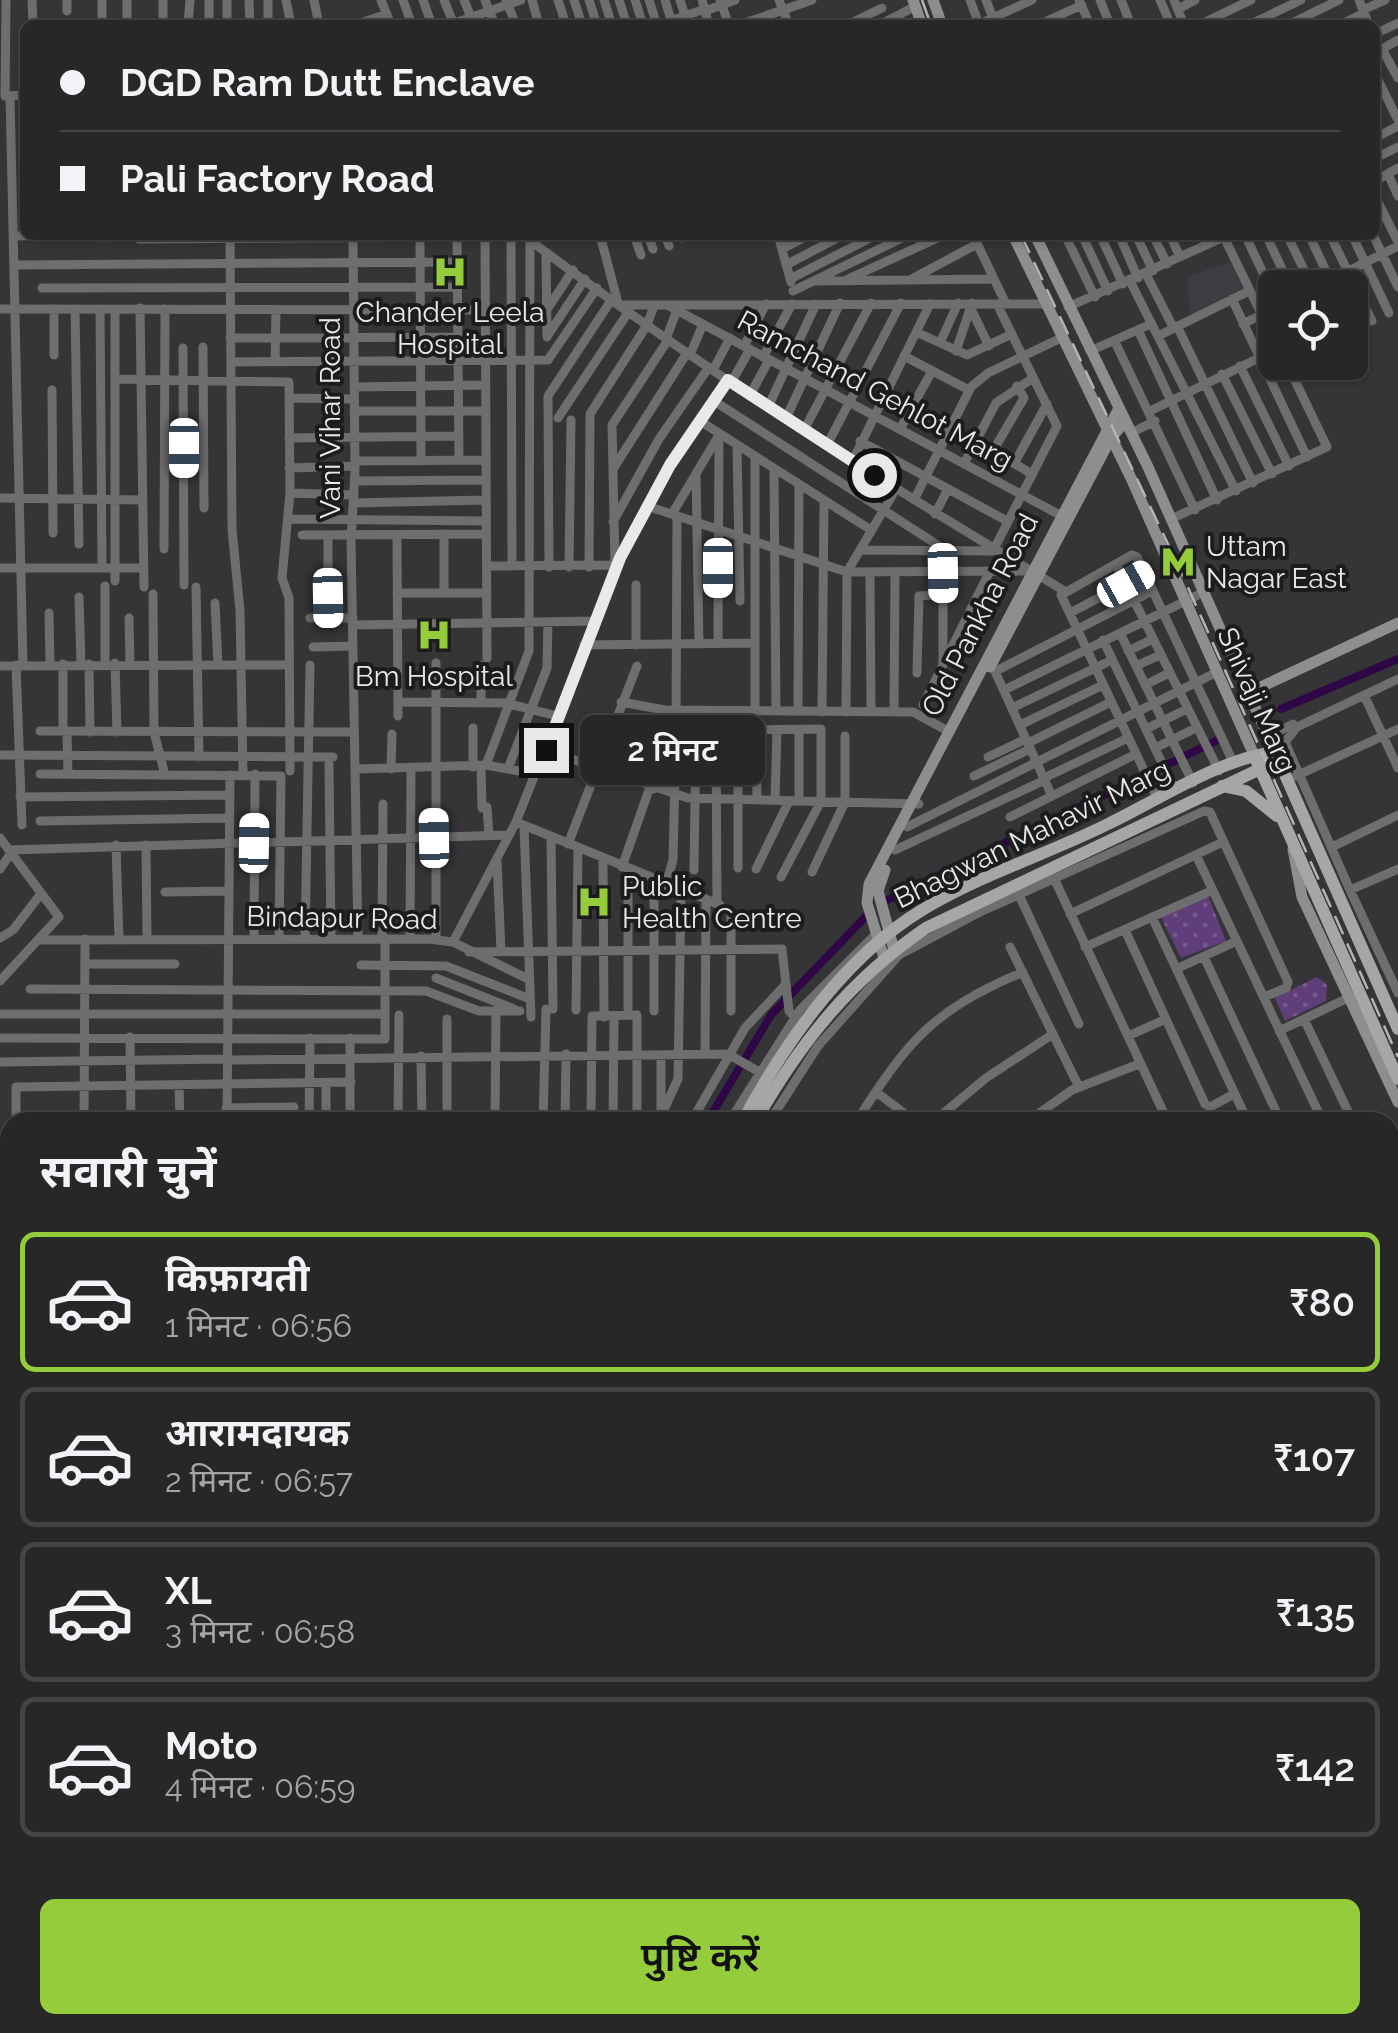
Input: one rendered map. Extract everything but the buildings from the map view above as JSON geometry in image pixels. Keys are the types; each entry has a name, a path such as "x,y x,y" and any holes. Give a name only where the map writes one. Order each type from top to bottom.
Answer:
{"main road":[{"name":"Bhagwan Mahavir Marg","path":"745,1112 759,1072 796,1018 879,938 958,891 1254,755 1275,752"},
{"name":"Shivaji Marg","path":"1275,752 1293,778 1398,1029"},
{"path":"1260,768 1275,752"},
{"name":"Shivaji Marg","path":"1254,755 1395,1071"},
{"name":"Bhagwan Mahavir Marg","path":"761,1112 803,1044 882,962 926,928 1053,876 1260,768"},
{"path":"1221,786 1246,792 1283,822"}],"street":[{"path":"6,0 5,96 14,236 17,499 23,568 18,754 22,825"},
{"path":"314,2 326,0"},
{"path":"381,0 389,20"},
{"path":"485,0 493,20"},
{"path":"475,20 507,2 521,0"},
{"path":"665,0 671,20 735,0"},
{"path":"680,0 685,16"},
{"path":"750,20 781,5 812,0"},
{"path":"986,0 992,18"},
{"path":"987,20 1032,0"},
{"path":"1176,5 1195,0"},
{"path":"1260,20 1301,0"},
{"path":"1298,20 1339,0"},
{"path":"1362,8 1386,0"},
{"path":"1210,20 1248,1"},
{"path":"890,20 914,3"},
{"path":"1059,20 1081,3"},
{"path":"854,20 880,4"},
{"path":"370,20 387,14"},
{"path":"1380,54 1398,78"},
{"path":"1380,94 1398,123"},
{"path":"1380,178 1398,168"},
{"path":"1388,174 1398,196"},
{"path":"1349,270 1398,244 1380,206"},
{"path":"14,236 20,236"},
{"path":"230,240 232,529 243,774"},
{"name":"Vani Vihar Road","path":"353,240 352,536 358,939"},
{"path":"420,240 420,461"},
{"path":"456,240 459,460"},
{"path":"480,703 487,624 485,240"},
{"path":"511,240 512,566"},
{"path":"480,766 527,658 527,240"},
{"path":"530,240 729,382 993,551 1063,590 1070,613 1158,800"},
{"path":"558,418 620,304 601,240"},
{"path":"636,240 641,255"},
{"path":"650,240 653,249"},
{"path":"667,240 669,246"},
{"path":"750,395 794,304 779,240"},
{"path":"782,249 799,240"},
{"path":"786,265 834,240"},
{"path":"790,280 866,240"},
{"path":"877,240 893,282"},
{"path":"794,291 898,240"},
{"path":"841,282 933,240"},
{"path":"908,281 975,240 994,279 1012,334 1057,428 993,551"},
{"name":"Shivaji Marg","path":"1015,240 1109,433 1254,755"},
{"name":"Shivaji Marg","path":"1037,240 1171,518 1275,752"},
{"path":"1067,240 1095,298"},
{"path":"1084,240 1108,291"},
{"path":"1105,240 1175,327 1253,483"},
{"path":"1120,240 1138,277 1151,324 1160,335 1236,491"},
{"path":"1136,240 1138,277"},
{"path":"1155,240 1167,264"},
{"path":"1172,240 1180,257"},
{"path":"1198,240 1202,248"},
{"path":"1068,308 1216,240"},
{"path":"1225,240 1258,308"},
{"path":"1232,254 1247,240 1261,270"},
{"path":"1269,240 1283,270"},
{"path":"1290,240 1305,270"},
{"path":"1310,240 1325,270"},
{"path":"1332,240 1347,270"},
{"path":"1354,240 1389,313"},
{"path":"1375,240 1398,287"},
{"path":"546,253 547,337 585,279"},
{"path":"14,265 457,262"},
{"path":"547,310 573,270"},
{"path":"814,281 994,279"},
{"path":"42,288 457,286"},
{"path":"231,362 548,360 597,288"},
{"path":"1160,335 1250,291"},
{"path":"1232,299 1258,356"},
{"path":"804,430 871,303"},
{"path":"828,446 901,303"},
{"path":"940,344 958,303"},
{"path":"620,304 673,308 1044,304"},
{"path":"549,567 548,396 620,304"},
{"path":"527,1015 530,999 520,824 536,774 616,565 647,506 729,382 766,304"},
{"path":"768,407 816,304"},
{"path":"786,418 840,304"},
{"path":"852,462 930,304"},
{"path":"589,566 590,414 647,325 654,306"},
{"path":"971,306 988,346"},
{"path":"956,351 971,306"},
{"path":"115,308 116,581"},
{"path":"140,308 144,588"},
{"path":"164,548 165,308"},
{"path":"616,565 612,425 667,339 673,308"},
{"name":"Ramchand Gehlot Marg","path":"673,308 1060,515"},
{"path":"0,309 354,313 547,310"},
{"path":"54,309 54,355"},
{"path":"76,309 79,544"},
{"path":"100,309 102,568"},
{"path":"276,311 276,362"},
{"path":"1368,313 1372,321"},
{"path":"1243,324 1258,316"},
{"path":"612,470 688,354 702,324"},
{"path":"1090,350 1151,324"},
{"path":"512,330 547,329"},
{"path":"1138,330 1217,500"},
{"path":"916,332 970,355 1012,334"},
{"path":"230,338 457,337"},
{"path":"613,523 659,439 730,338"},
{"path":"914,500 969,390 988,374 1061,338"},
{"path":"1115,342 1195,510"},
{"path":"183,348 184,585"},
{"path":"203,348 204,508"},
{"path":"904,356 969,390"},
{"path":"1128,427 1153,416 1170,401 1258,358"},
{"path":"1240,366 1289,466"},
{"path":"900,429 932,371"},
{"path":"1222,374 1272,474"},
{"path":"964,464 996,403 1033,378"},
{"path":"115,379 288,380 290,493 282,581 289,598 290,771"},
{"path":"1270,380 1307,457"},
{"path":"1171,518 1217,500 1328,445 1295,380"},
{"path":"354,386 484,386"},
{"path":"994,451 1024,398 1017,386"},
{"path":"52,390 54,533"},
{"path":"290,398 354,399"},
{"path":"714,401 950,552"},
{"path":"1014,462 1047,404"},
{"name":"Old Pankha Road","path":"882,962 878,891 895,850 948,731 1109,433 1118,408"},
{"path":"354,411 484,411"},
{"path":"569,567 571,420"},
{"path":"700,421 871,530"},
{"name":"Old Pankha Road","path":"879,938 867,902 869,884 994,668 1060,515 1109,433 1128,427"},
{"path":"666,885 673,860 676,795 674,515 720,435"},
{"path":"718,643 720,435"},
{"path":"290,438 459,436"},
{"path":"860,441 1007,521"},
{"path":"976,441 1032,474"},
{"path":"184,448 204,447"},
{"path":"737,447 740,601"},
{"path":"755,458 755,711"},
{"path":"289,468 484,460"},
{"path":"774,470 776,711"},
{"path":"696,474 699,644"},
{"path":"355,481 485,480"},
{"path":"798,711 799,486"},
{"path":"846,712 847,572 896,489"},
{"path":"935,514 948,490"},
{"path":"290,493 354,499 486,500"},
{"path":"0,498 142,500"},
{"path":"822,712 824,501"},
{"path":"647,506 847,572 1034,573"},
{"path":"288,519 486,521"},
{"path":"444,534 444,593"},
{"path":"302,535 486,534"},
{"path":"328,535 328,618"},
{"path":"397,535 398,716"},
{"path":"860,550 993,551"},
{"path":"1063,590 1134,555 1234,764"},
{"path":"1116,564 1219,771"},
{"path":"487,566 616,565"},
{"path":"0,568 144,568"},
{"path":"870,572 871,712"},
{"path":"894,572 894,712"},
{"path":"943,573 943,668"},
{"path":"923,704 989,573"},
{"path":"1070,613 1144,574"},
{"path":"636,585 636,644"},
{"path":"105,586 117,732"},
{"path":"196,587 199,757"},
{"path":"1052,796 994,668 1152,591"},
{"path":"1004,690 1204,592"},
{"path":"398,593 487,593"},
{"path":"154,594 154,732 165,775"},
{"path":"917,674 919,595 943,594"},
{"path":"79,597 90,732"},
{"path":"215,603 218,664"},
{"path":"49,613 50,665"},
{"path":"128,618 130,664"},
{"path":"310,618 397,624 593,621"},
{"path":"509,766 548,661 548,622"},
{"path":"1250,692 1398,623"},
{"path":"1120,632 1193,783"},
{"path":"1128,651 1153,639"},
{"path":"1103,640 1175,790"},
{"path":"584,645 755,643"},
{"path":"312,647 353,646"},
{"path":"1136,666 1160,655"},
{"path":"1012,708 1112,660"},
{"path":"436,663 436,940"},
{"path":"63,664 68,774"},
{"path":"0,666 289,665"},
{"path":"305,939 310,665"},
{"path":"576,1010 573,846 596,769 638,666"},
{"path":"1145,685 1169,672"},
{"path":"907,826 1217,672"},
{"path":"1398,677 1288,734 1285,745 1293,778 1332,847 1398,993"},
{"path":"1268,736 1398,677"},
{"path":"1020,725 1104,685"},
{"path":"1364,695 1398,768"},
{"path":"398,702 506,703 558,716"},
{"path":"621,702 676,711 917,713 948,731"},
{"path":"974,776 1111,702"},
{"path":"1146,730 1187,709"},
{"path":"473,728 489,836"},
{"path":"1155,748 1196,728"},
{"path":"1293,778 1398,729"},
{"path":"705,1054 706,948 714,903 716,730"},
{"path":"738,730 738,868"},
{"path":"775,800 777,730"},
{"path":"756,868 794,801 800,730"},
{"path":"40,731 354,732"},
{"path":"676,731 823,732 820,802 780,878"},
{"path":"628,1009 625,868 676,731"},
{"path":"694,870 696,731"},
{"path":"392,734 392,768"},
{"path":"812,872 845,802 845,736"},
{"path":"895,850 1128,738"},
{"path":"756,743 757,800"},
{"path":"988,757 1028,744"},
{"path":"546,750 676,795 915,804"},
{"path":"1010,816 1136,754"},
{"path":"0,755 331,760 331,939"},
{"path":"357,769 509,766 536,774"},
{"path":"410,938 411,768"},
{"path":"40,774 282,777 279,939"},
{"path":"254,774 254,939"},
{"path":"226,1112 230,775"},
{"path":"20,796 230,795"},
{"path":"0,1038 384,1038 383,804"},
{"path":"775,1112 818,1046 882,962 1053,876 1204,811 1210,812 1288,982 1286,988 1264,997"},
{"path":"1332,847 1398,815"},
{"path":"40,821 230,818"},
{"path":"520,824 714,903"},
{"path":"452,942 508,835 520,824"},
{"path":"10,852 116,845 508,835"},
{"path":"543,1112 551,837"},
{"path":"0,838 60,917 0,981"},
{"path":"1292,840 1300,891 1350,997 1395,1071 1398,1102"},
{"path":"1070,914 1224,842"},
{"path":"146,844 146,939"},
{"path":"116,845 119,939"},
{"path":"0,870 10,852"},
{"path":"1196,855 1318,1112"},
{"path":"497,858 501,950"},
{"path":"603,859 602,948 614,1054 613,1112"},
{"path":"1350,890 1398,868"},
{"path":"1053,876 1163,1112"},
{"path":"654,880 654,1012"},
{"path":"1085,947 1213,890"},
{"path":"164,892 229,891"},
{"path":"663,1112 677,1084 681,891"},
{"path":"0,938 14,930 40,894"},
{"path":"1018,895 1079,1024"},
{"path":"731,912 731,1011"},
{"path":"1152,917 1243,1112"},
{"path":"1125,930 1204,1104 1210,1107 1234,1094"},
{"name":"Bindapur Road","path":"42,940 410,938 452,942 466,952 782,949 786,988"},
{"path":"84,1112 85,940"},
{"path":"1176,969 1237,941"},
{"path":"1010,947 1079,1087"},
{"path":"466,952 528,980"},
{"path":"1204,957 1276,1112"},
{"path":"85,964 175,964"},
{"path":"361,965 446,966 530,999"},
{"path":"863,1112 900,1055 928,1025 966,998 1023,972"},
{"path":"436,978 527,1015"},
{"path":"697,1112 751,1021 786,988 796,1018"},
{"path":"30,989 426,991 479,1011 527,1015"},
{"path":"1279,1031 1350,997"},
{"path":"495,1112 496,1011"},
{"path":"0,1014 384,1014"},
{"path":"398,1112 399,1015"},
{"path":"591,1112 592,1016 638,1015 636,1112"},
{"path":"447,1018 447,1112"},
{"path":"1128,1036 1166,1019"},
{"path":"1304,1019 1348,1112"},
{"path":"945,1112 986,1078 1054,1034"},
{"path":"130,1036 131,1112"},
{"path":"310,1038 310,1112"},
{"path":"350,1038 350,1112"},
{"path":"0,1062 496,1054 731,1055 759,1072 735,1112"},
{"path":"566,1054 566,1112"},
{"path":"661,1054 661,1112"},
{"path":"421,1056 422,1112"},
{"path":"1041,1112 1079,1087 1140,1064"},
{"path":"326,1082 326,1112"},
{"path":"16,1112 16,1087 351,1082"},
{"path":"179,1084 180,1112"},
{"path":"876,1092 903,1112"},
{"path":"226,1108 294,1108"}],"shaded area":[{"path":"1230,262 1243,288 1190,316 1187,277"},
{"path":"1207,893 1226,941 1181,958 1159,913"},
{"path":"1317,977 1327,985 1326,1001 1285,1021 1275,998"}],"waterway":[{"path":"1281,709 1398,659"},
{"path":"881,903 1218,740"},
{"path":"713,1112 771,1015 870,912"}],"railway":[{"path":"922,0 929,20"},
{"path":"1023,240 1177,563 1398,1057"}],"place":[{"name":"Chander Leela Hospital","path":"450,272"},
{"name":"Uttam Nagar East","path":"1178,562"},
{"name":"Bm Hospital","path":"434,635"},
{"name":"Public Health Centre","path":"594,902"}],"route":[{"path":"546,750 620,558 670,465 728,380 874,475"}]}
